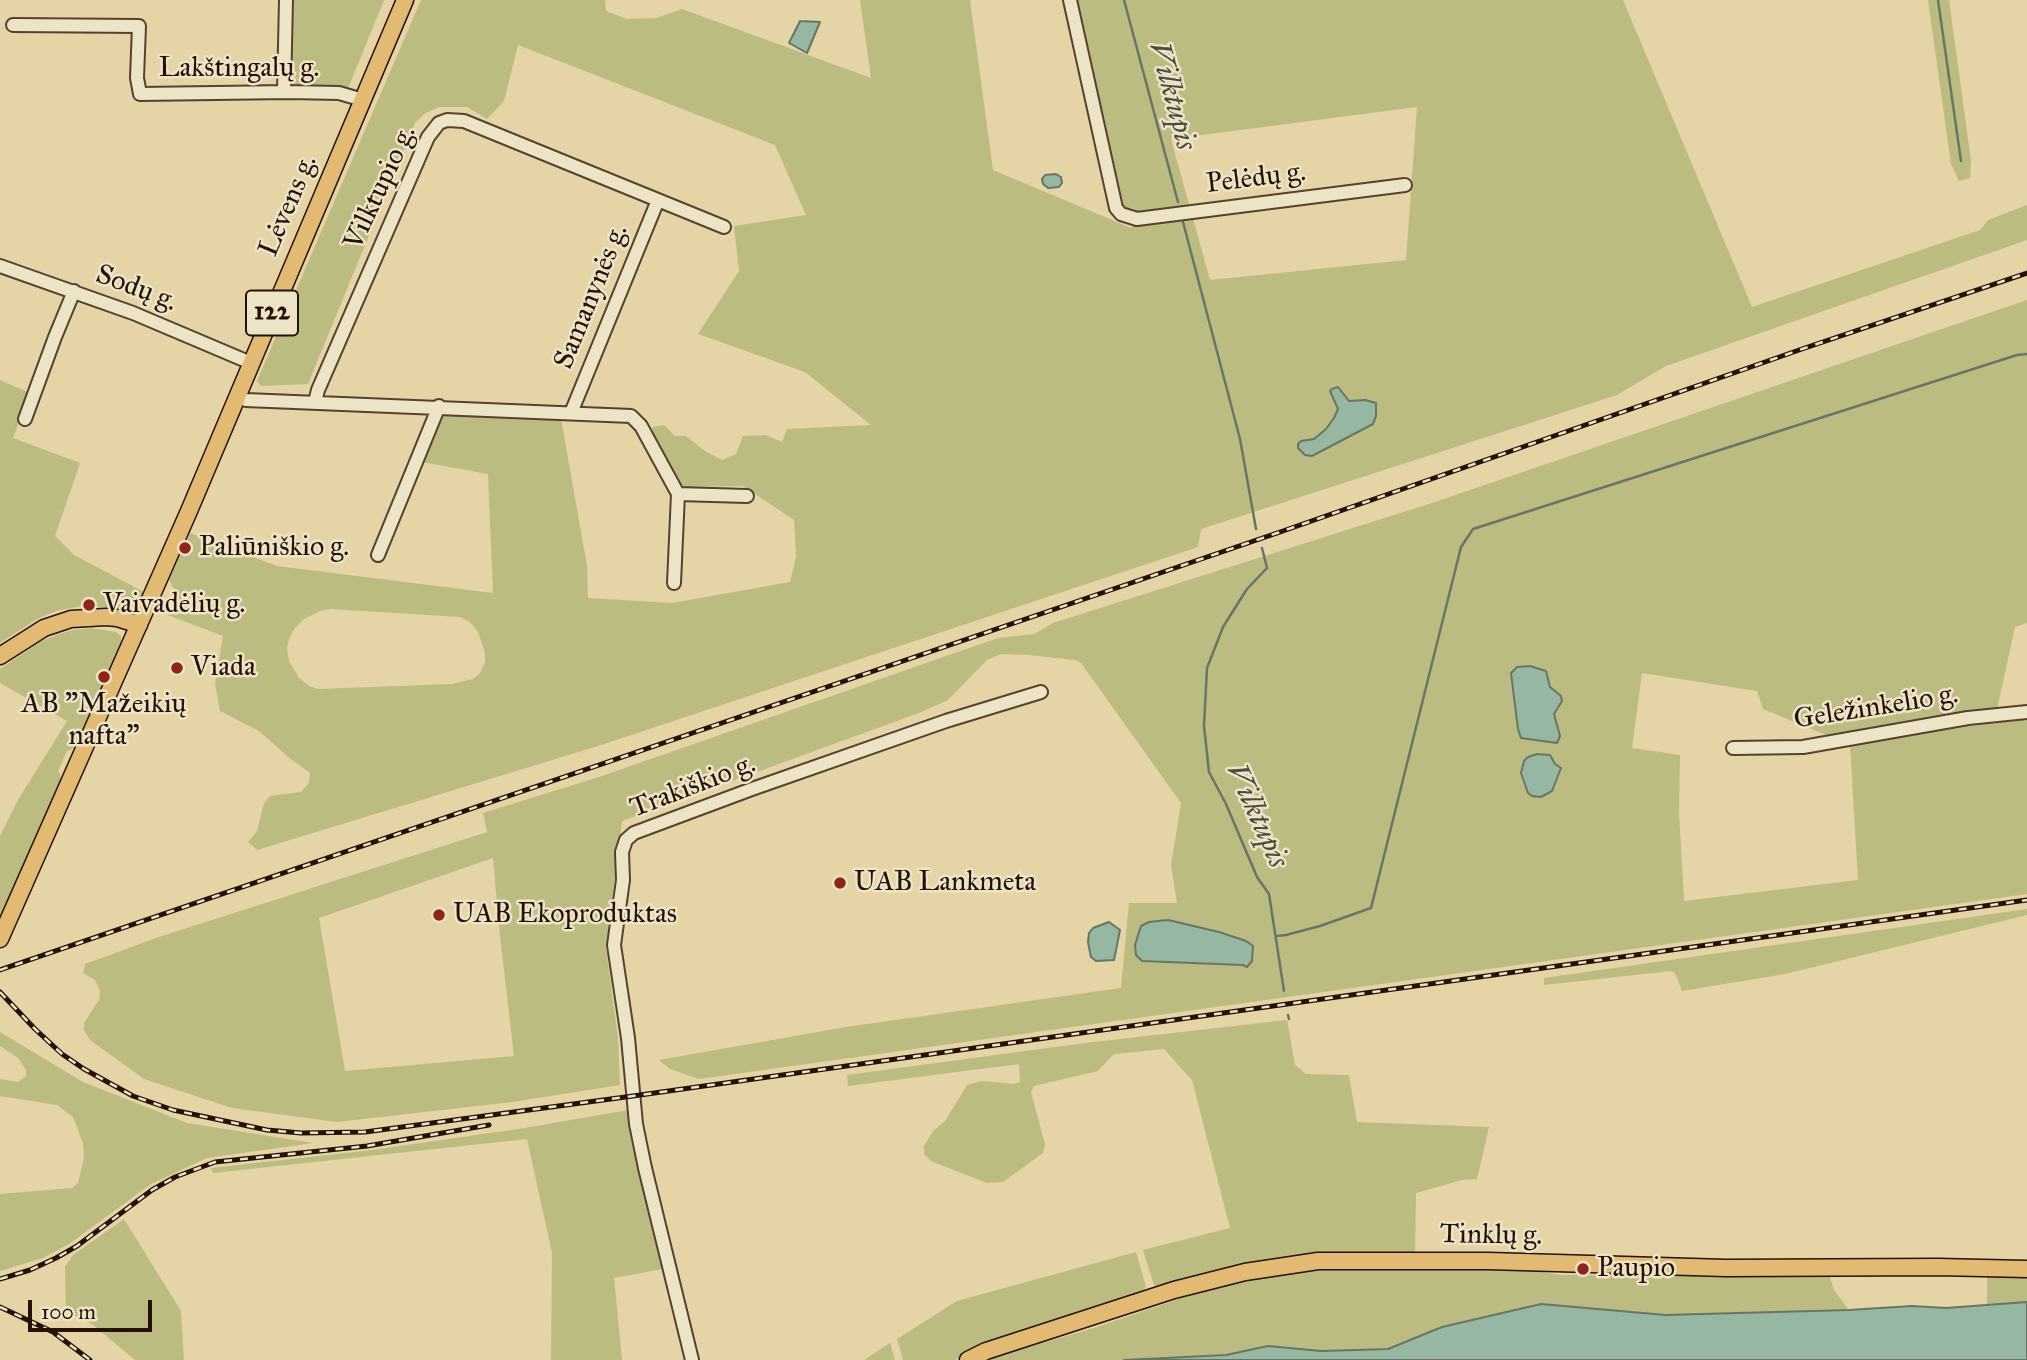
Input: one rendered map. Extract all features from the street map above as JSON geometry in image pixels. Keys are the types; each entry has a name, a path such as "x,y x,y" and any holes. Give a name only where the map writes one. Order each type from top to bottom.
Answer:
{"main road":[{"name":"Lėvens g.","path":"0,939 139,625 405,0"},
{"path":"0,656 57,622 106,617 139,625"},
{"name":"Tinklų g.","path":"968,1360 1174,1290 1245,1272 1318,1261 1476,1261 1726,1268 2027,1269"}],"street":[{"path":"284,92 286,0"},
{"name":"Pelėdų g.","path":"1070,0 1116,208 1121,214 1137,219 1405,185"},
{"name":"Lakštingalų g.","path":"13,25 139,26 137,78 140,94 339,93 363,100"},
{"name":"Vilktupio g.","path":"316,402 318,390 428,137 439,123 447,120 464,121 724,227"},
{"name":"Samanynės g.","path":"571,413 658,200"},
{"name":"Sodų g.","path":"0,266 133,313 251,363"},
{"path":"25,419 74,291"},
{"path":"237,397 246,400 631,416 641,426 678,494 674,583"},
{"path":"378,555 439,407"},
{"path":"678,494 747,496"},
{"name":"Trakiškio g.","path":"692,1360 645,1168 633,1105 628,1038 614,945 622,880 622,852 626,841 635,833 752,789 946,721 1041,692"},
{"name":"Geležinkelio g.","path":"1733,748 1803,747 1968,718 2027,712"}],"shaded area":[{"path":"292,0 384,0 349,86 339,93 289,92"},
{"path":"421,0 605,0 606,11 627,19 656,18 682,9 871,78 860,0 970,0 993,170 1131,228 1137,219 1121,214 1070,0 1623,0 1752,307 1980,230 1988,220 2027,205 2027,240 1666,366 1617,395 1201,529 1198,547 595,747 257,850 248,842 257,831 264,803 270,796 301,792 309,783 310,773 259,731 220,711 215,684 223,636 168,615 179,599 169,580 190,533 277,566 493,593 488,474 416,461 439,406 560,413 587,566 588,598 672,603 790,582 796,557 794,520 743,486 680,487 658,451 652,427 664,425 675,436 686,436 722,460 736,454 743,436 766,435 782,442 787,429 871,425 805,372 698,334 739,271 734,226 806,215 775,145 518,45 504,101 487,119 467,107 439,107 424,114 415,123 308,384 261,386 257,381","holes":["1417,107 1406,260 1210,280 1171,139","1341,390 1345,398 1372,424 1312,456 1305,440 1314,439 1334,418 1338,409 1331,395","331,609 460,617 470,622 478,632 485,662 480,673 473,679 452,684 318,689 299,678 289,661 287,648 294,629 304,619"]},
{"path":"1928,0 1949,0 1971,161 1970,178 1959,181 1951,164"},
{"path":"800,21 820,22 807,53 789,43"},
{"path":"1056,174 1061,177 1062,183 1059,187 1048,188 1043,184 1045,175"},
{"path":"2027,300 2027,623 2015,627 1996,714 2027,712 2027,894 699,1079 670,1069 659,1060 846,1027 1121,988 1129,903 1177,903 1171,865 1181,803 1081,663 1075,660 1001,654 987,660 948,700 919,713 622,821 606,948 618,1038 620,1085 512,1102 337,1122 232,1108 144,1079 90,1040 84,1030 84,1023 99,1000 100,991 95,980 83,973 85,964 159,937 487,832 483,813 602,776 998,638 1034,634 1053,623 1432,503","holes":["1642,673 1757,691 1763,709 1850,745 1858,880 1684,901 1679,812 1680,755 1632,748","1537,754 1550,755 1555,764 1557,777 1541,797 1528,793 1521,773 1524,761","493,858 514,1056 345,1071 319,918","1219,932 1253,946 1247,967"]},
{"path":"0,380 30,393 13,438 80,463 55,536 74,555 146,593 138,605 128,609 82,606 56,611 37,619 0,643"},
{"path":"1338,387 1349,401 1365,400 1376,403 1373,424 1312,456 1305,455 1298,448 1298,444 1314,439 1334,418 1338,409 1330,391"},
{"path":"92,628 116,632 121,636 121,646 76,744 67,751 58,771 61,781 19,873 0,926 0,836 18,800 67,721 0,683 0,669 42,641 73,630"},
{"path":"1530,666 1546,671 1550,687 1561,696 1562,701 1554,714 1560,736 1557,743 1521,738 1511,673 1517,667"},
{"path":"1537,754 1550,755 1561,768 1552,791 1541,797 1528,793 1521,773 1524,761"},
{"path":"2027,909 2027,915 1785,974 1682,991 1675,973 1671,971 1544,985 1544,978"},
{"path":"1168,920 1246,941 1253,946 1252,961 1247,967 1142,961 1136,955 1135,945 1141,926 1149,922"},
{"path":"1109,922 1120,930 1114,960 1096,961 1091,957 1089,933 1093,928"},
{"path":"1287,1020 1295,1065 1306,1074 1349,1075 1357,1122 1489,1127 1477,1179 1462,1180 1416,1193 1415,1256 1275,1258 1160,1287 1154,1285 1143,1250 1230,1228 1192,1080 1164,1049 1114,1054 1098,1071 1034,1086 1031,1092 1045,1144 1043,1153 1003,1182 987,1183 931,1161 924,1154 924,1146 933,1131 945,1121 967,1085 982,1081 1014,1084 1020,1082 1019,1064 848,1086 847,1075 1085,1043"},
{"path":"0,1032 83,1082 187,1123 313,1143 207,1158 151,1184 69,1244 43,1258 0,1271 0,1194 72,1188 78,1183 84,1158 83,1143 73,1117 57,1105 0,1096 0,1079 18,1082 26,1076 26,1070 18,1058 0,1046"},
{"path":"628,1110 639,1174 662,1269 614,1278 622,1360 551,1360 552,1253 527,1139 213,1173 211,1168 372,1150"},
{"path":"124,1219 181,1311 184,1360 135,1360 92,1324 66,1312 65,1267 73,1255"},
{"path":"1136,1252 1146,1287 1142,1293 955,1360 903,1360 897,1339 957,1301"},
{"path":"1393,1266 1532,1270 1561,1275 1603,1275 1615,1271 1829,1274 1834,1290 1849,1310 1665,1315 1541,1304 1442,1327 1388,1349 1321,1351 1268,1346 1226,1355 1124,1360 984,1360 1094,1328 1237,1279 1293,1270"},
{"path":"1987,1275 2027,1275 2027,1302 1987,1306"},
{"path":"2027,1302 2027,1360 1124,1360 1226,1355 1268,1346 1321,1351 1388,1349 1442,1327 1541,1304 1665,1315 1912,1306 1946,1308"},
{"path":"890,1343 895,1360 864,1360"}],"waterway":[{"name":"Vilktupis","path":"1124,0 1178,202"},
{"path":"1938,0 1961,161"},
{"name":"Vilktupis","path":"1183,222 1240,439 1256,529"},
{"path":"1276,936 1320,926 1371,908 1461,547 1473,529 2027,354"},
{"name":"Vilktupis","path":"1262,548 1267,568 1247,589 1223,627 1207,668 1204,726 1209,772 1226,804 1257,877 1269,894 1284,991"},
{"name":"Vilktupis","path":"1288,1015 1289,1019"}],"railway":[{"path":"0,970 2027,273"},
{"path":"0,992 62,1054 133,1096 173,1110 267,1130 301,1133 365,1132 2027,900"},
{"path":"0,1279 30,1270 56,1258 77,1246 152,1190 175,1177 215,1162 367,1146 489,1125"},
{"path":"0,1307 53,1332 90,1360"}],"place":[{"name":"Paliūniškio g.","path":"185,548"},
{"name":"Vaivadėlių g.","path":"89,605"},
{"name":"Viada","path":"177,668"},
{"name":"AB \"Mažeikių nafta\"","path":"104,677"},
{"name":"UAB Lankmeta","path":"840,883"},
{"name":"UAB Ekoproduktas","path":"439,915"},
{"name":"Paupio","path":"1583,1269"}]}
